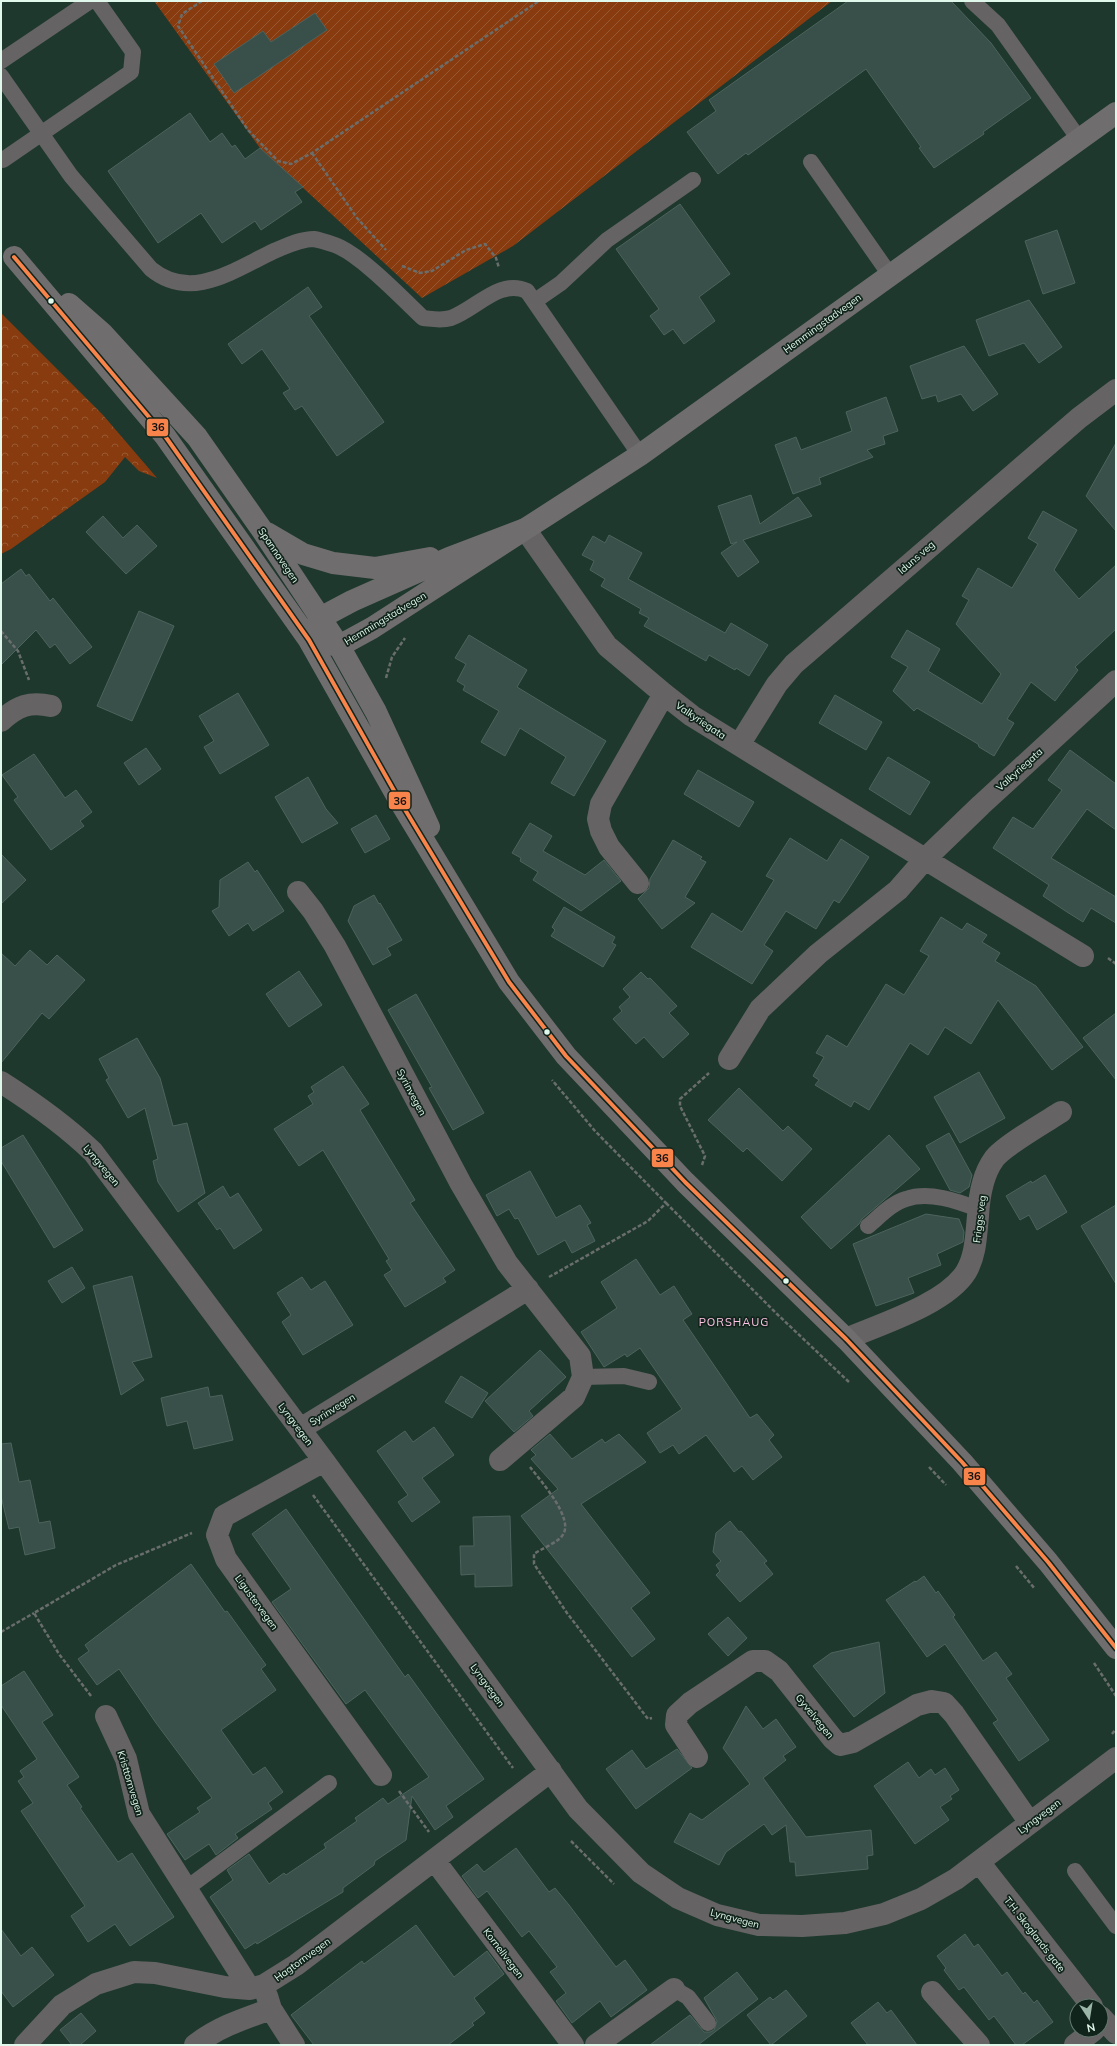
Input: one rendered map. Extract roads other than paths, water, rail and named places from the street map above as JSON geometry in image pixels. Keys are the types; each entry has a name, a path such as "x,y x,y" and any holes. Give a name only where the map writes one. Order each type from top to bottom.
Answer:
{"main road":[{"name":"Hemmingstadvegen","path":"309,640 339,646 372,628 640,454 1116,113"},
{"name":"Spannavegen","path":"7,252 102,333 197,438 262,530 339,646 376,712 465,910"},
{"name":"Spannavegen","path":"7,252 165,436 309,640 401,803 509,982 566,1056 685,1182 846,1339 962,1462 1048,1562 1116,1648"},
{"name":"Hemmingstadvegen","path":"320,618 352,601 449,558 525,529"},
{"path":"262,530 303,554 333,563 375,568 421,558 449,558"},
{"path":"309,640 320,618"}],"street":[{"name":"Iduns veg","path":"739,745 777,684 794,664 1079,418 1116,390"},
{"name":"Valkyriegata","path":"525,529 607,646 692,716 1083,956"},
{"name":"Valkyriegata","path":"729,1059 760,1009 818,954 898,890 925,859 986,799 1114,688"},
{"path":"638,883 609,847 598,819 601,804 664,694"},
{"path":"1,721 10,712 23,704 45,705"},
{"name":"Syrinvegen","path":"298,892 313,911 335,946 461,1184 507,1263 580,1356 583,1377"},
{"name":"Lyngvegen","path":"1,1082 42,1108 94,1152 324,1461 578,1809 641,1873 678,1898 717,1915 759,1925 802,1926 845,1923 884,1914 921,1899 956,1879 1116,1758"},
{"name":"Friggs veg","path":"846,1339 928,1303 949,1291 966,1272 975,1250 978,1209 986,1172 995,1157 1061,1112"},
{"name":"Syrinvegen","path":"300,1429 528,1289"},
{"path":"508,1453 574,1397 583,1377"},
{"name":"Ligustervegen","path":"324,1461 224,1516 217,1536 226,1559 381,1775"},
{"name":"Gyvelvegen","path":"697,1757 676,1725 677,1715 690,1703 753,1661 765,1661 779,1671 833,1739 840,1745 853,1742 917,1705 932,1701 944,1703 954,1714 1030,1823"},
{"name":"Kristtornvegen","path":"106,1716 126,1759 139,1814 186,1888 257,1987"},
{"name":"Hagtornvegen","path":"257,1987 296,1965 440,1857 551,1771"},
{"name":"Kornellvegen","path":"440,1857 573,2045"},
{"name":"T.H. Skoglands gate","path":"979,1862 1083,1998"},
{"path":"25,2045 62,2005 96,1984 134,1972 155,1973 225,1987 257,1987 294,2045"},
{"path":"596,2045 674,1989"},
{"path":"932,1992 979,2045"},
{"path":"195,2045 211,2033 231,2023 271,2009"},
{"path":"1075,2045 1083,2038"}],"lane":[{"path":"1,61 90,1"},
{"path":"3,160 132,72 133,52 97,1"},
{"path":"972,1 998,25 1079,139"},
{"path":"1,76 71,176 151,269 162,278 176,283 190,284 207,282 292,243 314,239 335,245 351,252 423,318 439,320 452,318 505,288 518,286 527,291 535,301 640,454"},
{"path":"811,162 890,275"},
{"path":"535,301 561,283 607,240 693,180"},
{"path":"868,1226 900,1202 919,1196 947,1199 978,1209"},
{"path":"583,1377 624,1376 649,1382"},
{"path":"186,1888 329,1783"},
{"path":"1075,1871 1116,1926"},
{"path":"674,1989 688,1997 708,2023"}],"district":[{"name":"PORSHAUG","path":"734,1322"}]}
